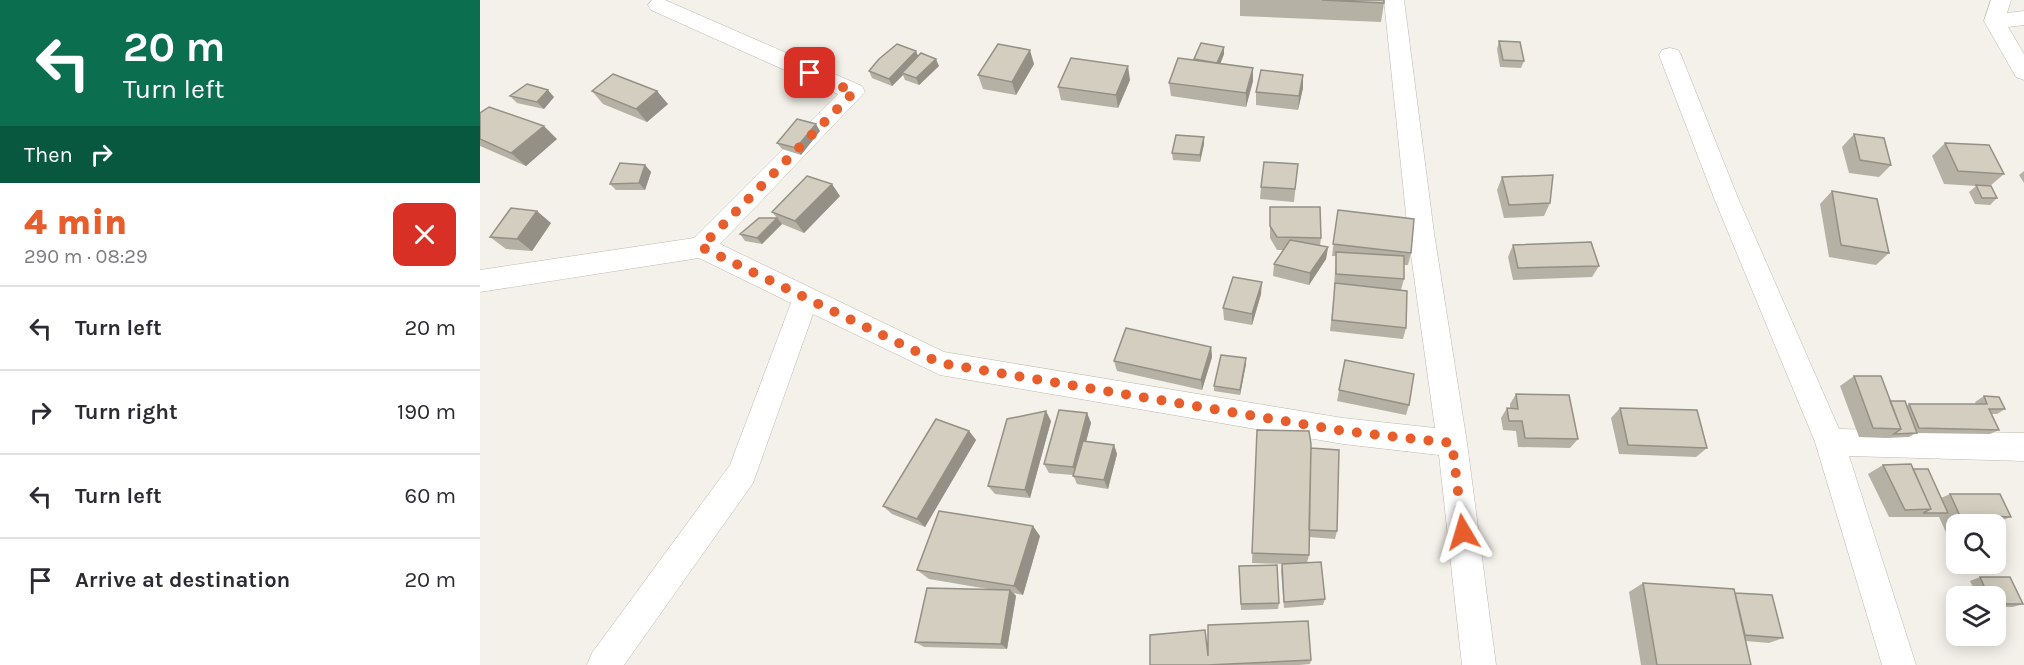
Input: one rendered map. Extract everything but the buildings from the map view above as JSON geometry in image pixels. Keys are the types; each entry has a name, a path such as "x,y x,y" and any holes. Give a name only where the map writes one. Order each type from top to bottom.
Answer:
{"street":[{"path":"1394,0 1421,233 1452,443 1479,665"},
{"path":"2001,0 1994,21 2024,72"},
{"path":"658,5 854,92 701,247"},
{"path":"1994,21 2024,18"},
{"path":"1670,55 1726,198 1830,442 1899,665"},
{"path":"480,282 701,247 940,363 1343,431 1452,443"},
{"path":"604,665 742,473 806,298"},
{"path":"1830,442 2024,447"}],"route":[{"path":"810,73 854,92 701,247 940,363 1343,431 1452,443 1463,532"}]}
